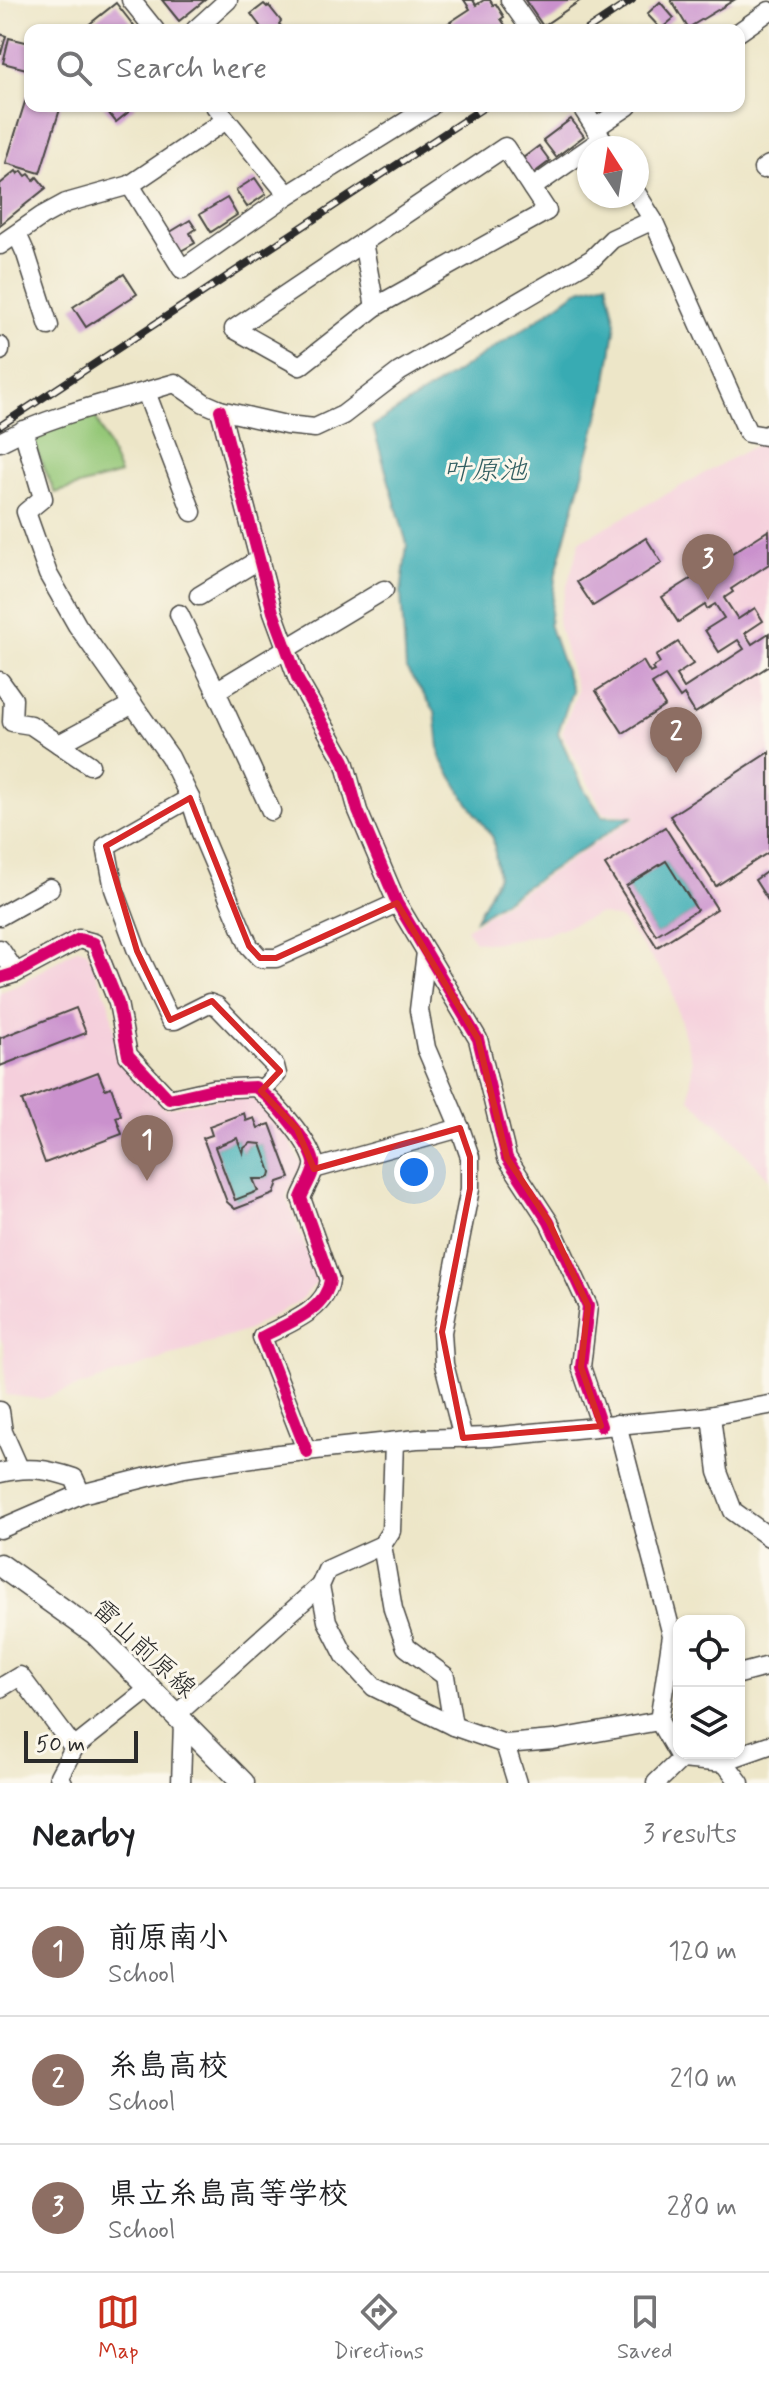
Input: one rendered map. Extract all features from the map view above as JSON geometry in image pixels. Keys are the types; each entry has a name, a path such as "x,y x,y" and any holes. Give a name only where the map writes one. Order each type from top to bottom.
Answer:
{"main road":[{"name":"雷山前原線","path":"0,1565 95,1633 243,1783"}],"street":[{"path":"131,0 150,24"},
{"path":"202,24 228,0"},
{"path":"510,0 527,24"},
{"path":"745,29 765,21"},
{"path":"130,185 182,269 288,195 421,112"},
{"path":"585,112 601,136"},
{"path":"604,136 623,112"},
{"path":"0,245 66,203 130,185 220,113 288,195"},
{"path":"505,147 532,188 547,211 375,307 300,366 234,329 505,147"},
{"path":"532,188 577,156"},
{"path":"646,208 748,433 769,434"},
{"path":"0,442 70,412 175,383 220,410 286,425 315,428 343,415 399,372 592,259 612,239 653,220"},
{"path":"17,234 49,326"},
{"path":"363,242 375,307"},
{"path":"146,392 192,512"},
{"path":"220,410 273,612 298,680 344,761 358,811 397,903 478,1039 507,1158 549,1222 588,1306 581,1367 609,1425 672,1635 672,1690 659,1721"},
{"path":"23,430 43,498 26,512 48,574 77,625 170,757 190,798 201,833 249,946 260,958 276,958 397,903"},
{"path":"199,596 260,559"},
{"path":"216,691 384,590"},
{"path":"179,614 271,811"},
{"path":"0,681 13,699 12,722 31,725 90,765"},
{"path":"59,744 133,704"},
{"path":"190,798 106,846 114,889 137,951 170,1020 209,1003 217,1006 275,1066 277,1074 261,1091"},
{"path":"0,916 50,888"},
{"path":"0,949 8,976 79,939 94,943 118,1003 128,1055 169,1099 213,1089 255,1087 297,1129 314,1162 301,1198 330,1280 328,1292 311,1310 262,1337 307,1452"},
{"path":"426,952 419,1010 426,1048 470,1157 470,1189 442,1332 444,1364 463,1438"},
{"path":"314,1169 460,1128"},
{"path":"0,1529 81,1494 184,1468 394,1442 490,1437 711,1416 769,1405"},
{"path":"0,1411 3,1432 19,1468"},
{"path":"711,1416 718,1472 733,1511 769,1537"},
{"path":"181,1783 179,1718 320,1586 327,1570 382,1545 391,1531 394,1442"},
{"path":"0,1473 19,1468 50,1470 74,1478 81,1494"},
{"path":"382,1545 393,1609 406,1647 445,1676 453,1726"},
{"path":"320,1586 327,1621 345,1656 374,1687 453,1726 505,1744 553,1740 659,1721"},
{"path":"745,1672 769,1666"},
{"path":"0,1688 20,1676 74,1748"},
{"path":"63,1783 59,1776 74,1748 150,1688"},
{"path":"659,1721 673,1745"},
{"path":"505,1744 517,1783"},
{"path":"656,1783 681,1759 725,1763 769,1745"},
{"path":"725,1763 740,1783"}],"highlighted area":[{"path":"190,798 249,946 260,958 276,958 397,903 478,1039 507,1158 549,1222 588,1306 581,1367 601,1426 463,1438 442,1332 470,1189 470,1157 460,1128 314,1169 297,1129 261,1091 280,1071 212,1001 170,1020 137,951 106,846"}],"shaded area":[{"path":"769,438 769,1179 690,1099 692,1061 669,981 621,919 599,914 549,933 491,943 475,941 466,929 637,816 604,813 562,733 577,691 557,620 580,541"},
{"path":"78,948 87,951 110,1005 119,1059 165,1108 243,1094 256,1100 287,1136 302,1165 286,1196 318,1281 299,1301 246,1331 41,1399 6,1395 4,1346 0,1337 0,992 19,985"}],"green space":[{"path":"94,413 120,474 55,493 30,435"}],"water":[{"name":"叶原池","path":"607,282 616,323 605,393 556,573 549,624 572,691 558,733 584,789 602,816 632,817 476,919 498,876 493,838 440,757 435,711 406,669 401,594 407,544 373,426 580,289"},
{"path":"666,861 697,910 656,935 626,886"},
{"path":"237,1138 243,1152 251,1143 261,1144 271,1172 270,1177 265,1179 253,1178 258,1191 235,1200 215,1147"}],"building":[{"path":"162,0 205,0 179,21"},
{"path":"464,0 473,0 476,5 490,0 504,17 501,19 504,24 447,24 470,9"},
{"path":"525,0 581,0 546,24 542,24"},
{"path":"671,0 734,0 695,24 686,24"},
{"path":"660,2 674,18 667,24 656,24 647,14"},
{"path":"116,3 132,24 90,24"},
{"path":"264,4 281,21 279,24 258,24 251,14"},
{"path":"0,34 6,36 1,54 0,54"},
{"path":"9,38 24,42 24,68 3,63"},
{"path":"24,105 24,112 59,112 40,173 6,163"},
{"path":"108,112 128,112 116,122"},
{"path":"571,119 584,136 577,136 577,141 556,157 543,140"},
{"path":"539,146 550,161 530,176 519,161"},
{"path":"16,171 18,174 22,171 26,176 29,174 34,180 37,177 46,188 0,225 0,184"},
{"path":"255,178 266,194 247,207 236,190"},
{"path":"227,198 237,215 211,232 200,214"},
{"path":"190,220 196,229 190,233 195,243 179,252 167,234"},
{"path":"124,274 137,294 86,327 73,307"},
{"path":"769,530 769,564 731,589 733,592 724,598 738,619 755,608 763,621 745,633 752,644 769,633 769,666 695,713 684,695 680,698 665,676 652,684 665,706 623,733 596,691 643,661 650,673 654,671 652,668 660,663 656,656 678,642 693,664 676,675 684,688 744,649 738,640 719,652 705,630 724,618 715,604 707,609 705,605 678,622 662,597"},
{"path":"646,538 662,563 593,606 577,582"},
{"path":"769,752 769,852 716,886 670,816"},
{"path":"665,827 717,909 657,947 605,865","holes":["666,861 697,910 656,935 626,886"]},
{"path":"769,870 769,902 755,880"},
{"path":"76,1008 86,1033 0,1066 0,1038"},
{"path":"98,1072 105,1089 111,1087 121,1115 116,1117 122,1134 45,1163 22,1101"},
{"path":"244,1113 246,1121 254,1118 258,1128 270,1124 290,1178 278,1182 274,1194 235,1209 227,1202 203,1138 212,1135 209,1126","holes":["237,1138 243,1154 244,1148 251,1143 261,1144 271,1172 270,1177 265,1179 253,1179 258,1191 235,1200 215,1147"]}],"railway":[{"path":"596,24 632,0"},
{"path":"0,426 477,112"}],"cycle path":[{"path":"220,410 273,612 298,680 344,761 358,811 397,903 478,1039 507,1158 549,1222 588,1306 581,1367 601,1426"},
{"path":"0,978 16,973 79,939 94,943 118,1003 128,1055 169,1099 213,1089 255,1087 298,1132 314,1162 312,1175 301,1198 330,1280 327,1291 313,1308 262,1337 307,1452"}],"place":[{"name":"県立糸島高等学校","path":"708,600"},
{"name":"糸島高校","path":"676,773"},
{"name":"前原南小","path":"147,1181"}]}
